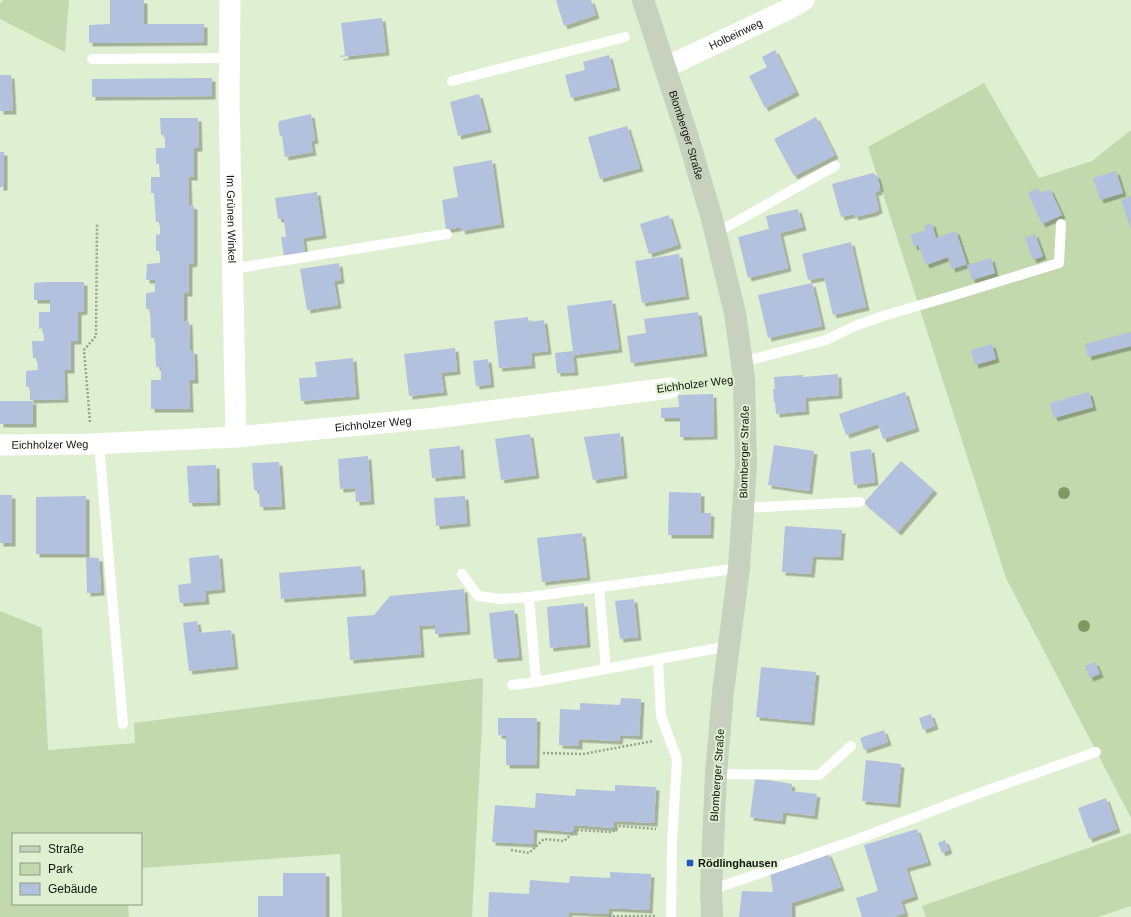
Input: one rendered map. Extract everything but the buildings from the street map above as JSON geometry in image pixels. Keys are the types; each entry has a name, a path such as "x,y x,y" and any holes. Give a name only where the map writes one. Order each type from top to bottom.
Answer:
{"street":[{"name":"Im Grünen Winkel","path":"230,0 229,99 236,437"},
{"name":"Blomberger Straße","path":"643,0 690,141 716,233 735,313 743,370 746,465 739,568 723,697 716,774 711,890 712,917"},
{"name":"Holbeinweg","path":"666,67 789,9 804,0"},
{"name":"Eichholzer Weg","path":"0,445 96,444 236,437 435,418 670,388"}],"lane":[{"path":"452,81 625,37"},
{"path":"92,59 230,58"},
{"path":"716,233 835,166"},
{"path":"743,370 826,340 855,326 883,316 1060,263 1061,224"},
{"path":"232,269 447,234"},
{"path":"96,444 123,724"},
{"path":"743,508 860,502"},
{"path":"462,574 478,596 501,599 529,597 739,568"},
{"path":"599,587 606,669"},
{"path":"529,597 536,682"},
{"path":"512,685 536,682 729,646"},
{"path":"658,660 660,716 677,759 673,830 671,916"},
{"path":"716,774 819,775 851,746"},
{"path":"711,890 850,842 977,794 1096,752"}],"path":[{"path":"96,444 84,350 96,336 97,224"},
{"name":"Eichholzer Weg","path":"670,388 743,370"},
{"path":"543,753 583,754 669,739"},
{"path":"511,850 528,853 544,839 564,841 576,830 612,832 620,826 673,830"},
{"path":"609,917 671,916"}],"green space":[{"path":"3,0 69,0 65,52 0,19 0,4"},
{"path":"984,83 1039,178 1092,161 1131,130 1131,818 1006,578 868,147"},
{"path":"0,611 42,628 48,750 135,743 134,723 483,678 472,917 342,917 340,854 142,868 142,833 12,833 12,905 128,905 129,917 0,917"},
{"path":"1131,833 1131,906 1098,917 926,917 922,906"}],"place":[{"name":"Rödlinghausen","path":"690,863"}]}
